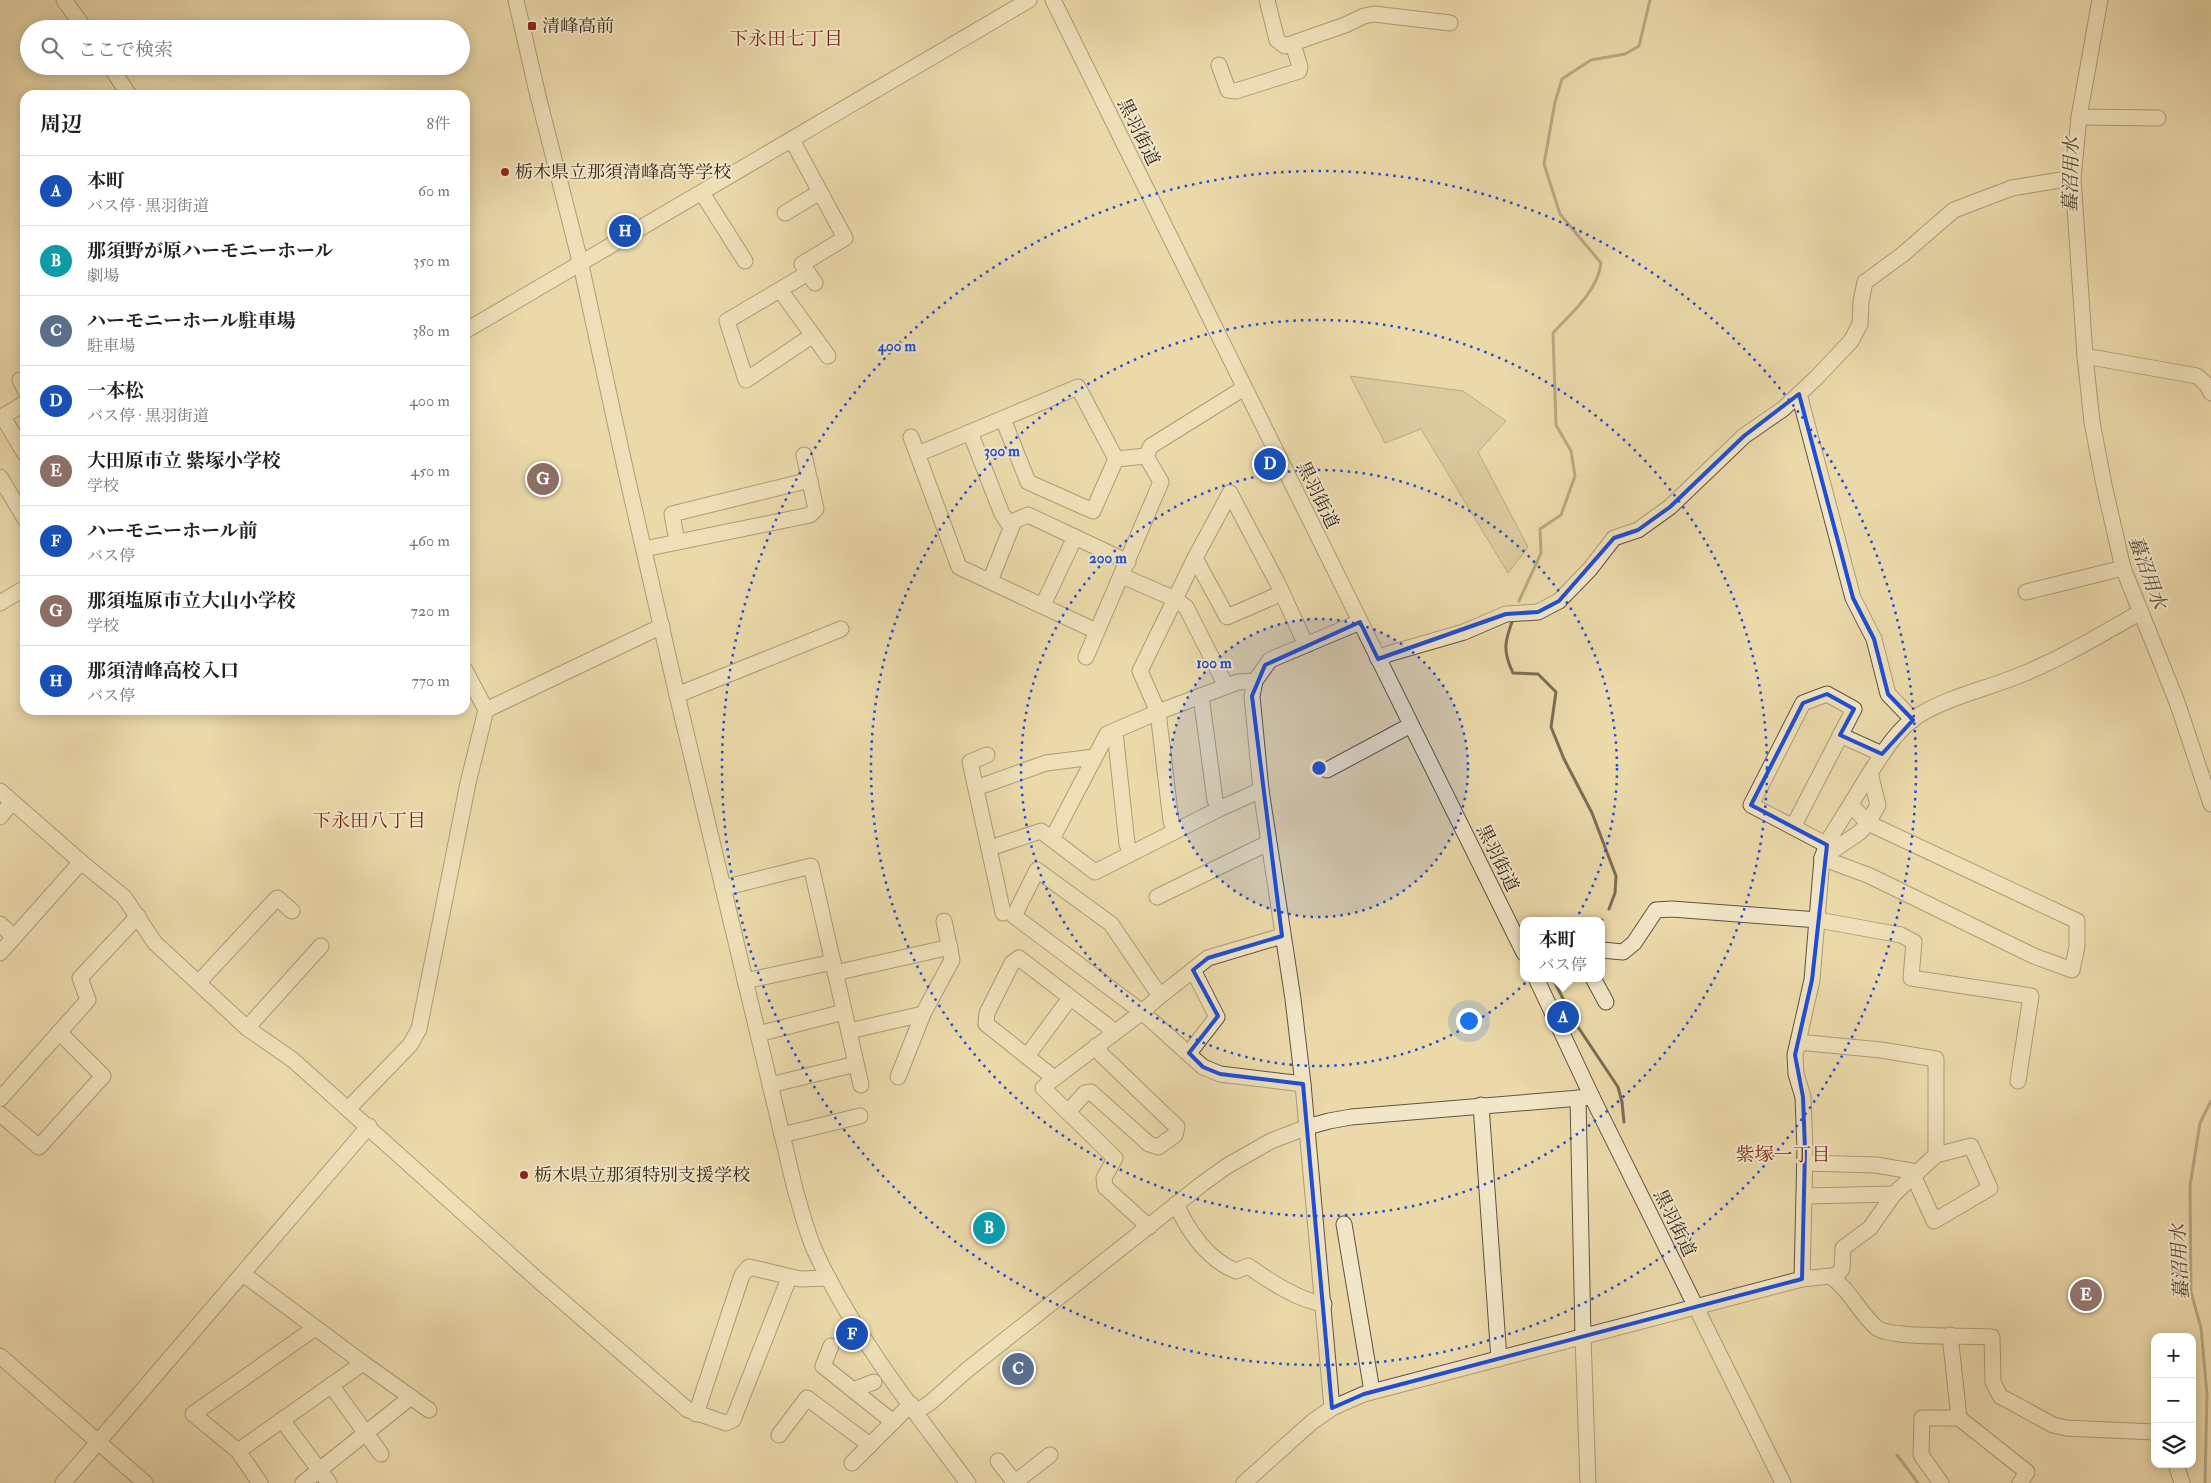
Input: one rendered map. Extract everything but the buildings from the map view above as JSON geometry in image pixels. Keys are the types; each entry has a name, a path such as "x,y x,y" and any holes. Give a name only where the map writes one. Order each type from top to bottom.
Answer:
{"street":[{"path":"64,0 78,20"},
{"path":"516,0 538,96 581,265 677,695 795,1189 813,1248 828,1278 856,1325 914,1408 960,1480"},
{"path":"470,328 581,265 1029,0"},
{"name":"黒羽街道","path":"1053,0 1378,659 1520,940"},
{"path":"1267,0 1277,40 1285,46 1345,25 1364,16 1374,14 1450,22"},
{"path":"2100,0 2073,178 2085,356 2092,422 2123,568 2177,702 2211,804"},
{"path":"1219,65 1228,90 1236,91 1299,71 1300,67 1293,44"},
{"path":"116,75 126,90"},
{"path":"2083,117 2158,118"},
{"path":"792,140 845,238 802,264 812,278 780,290 727,321 746,380 813,335"},
{"path":"1378,659 1388,654 1464,632 1506,614 1538,612 1558,601 1590,569 1614,538 1638,530 1670,507 1744,436 1784,409 1851,341 1860,324 1861,302 1865,282 1902,256 1954,210 2012,188 2073,178"},
{"path":"785,213 820,192"},
{"path":"702,193 744,261"},
{"path":"780,290 828,356"},
{"path":"2085,356 2197,376 2207,385 2211,393"},
{"path":"918,454 1078,387 1116,459"},
{"path":"1146,456 1151,446 1244,388"},
{"path":"1799,394 1853,598 1874,640 1888,694 1913,720"},
{"path":"20,406 1,418 20,446"},
{"path":"1003,418 1028,482 1092,511 1116,459"},
{"path":"970,432 1002,514 1011,527"},
{"path":"911,437 959,567 1096,631"},
{"path":"644,549 810,515 816,509 804,455"},
{"path":"1116,459 1146,456"},
{"path":"1086,656 1161,482 1146,456"},
{"path":"0,477 20,511"},
{"path":"677,542 672,514 810,480"},
{"path":"1174,832 1171,821 1158,712 1140,671 1195,558 1230,494 1282,593 1306,645"},
{"path":"990,581 1014,521 1028,515 1128,562"},
{"path":"1043,605 1076,537"},
{"path":"1195,558 1227,617 1282,593"},
{"path":"2026,592 2123,568"},
{"path":"1122,576 1175,599 1186,607 1226,686"},
{"path":"1,601 20,591"},
{"path":"1802,1279 1805,1196 1803,1097 1796,1074 1795,1055 1812,980 1824,851 1882,754 1902,729 1913,720 1964,695 2019,676 2076,650 2140,613"},
{"path":"1332,1408 1303,1084 1293,999 1261,790 1252,696 1255,681 1270,660 1360,622"},
{"path":"486,710 662,626"},
{"path":"677,695 841,629"},
{"path":"348,1109 410,1044 420,1029 468,783 486,710 470,680"},
{"path":"1052,839 1107,734 1226,686 1238,682 1255,681"},
{"path":"1793,827 1854,709 1827,694 1803,703 1751,805 1793,827 1824,851 1870,876 2034,956 2072,970 2077,948 2077,921 1868,823 1851,805"},
{"path":"1201,696 1215,800 1219,809"},
{"path":"1327,770 1411,725"},
{"path":"1115,732 1127,844 1131,854"},
{"path":"1840,735 1882,754"},
{"path":"987,755 970,762 1003,913"},
{"path":"976,788 1046,763 1094,757"},
{"path":"1824,851 1860,832 1868,823 1878,805 1870,773"},
{"path":"990,848 1041,831 1096,872 1219,809 1261,790"},
{"path":"0,791 124,897 155,943 247,1028 293,1060 539,1281 688,1410 726,1423 733,1420 789,1278"},
{"path":"0,817 12,802"},
{"path":"1157,896 1268,843"},
{"path":"0,953 81,862"},
{"path":"723,888 811,866 861,1086"},
{"path":"1160,996 1111,924 1037,870 1014,916 1142,1012 1189,1052 1202,1067 1220,1074 1303,1084"},
{"path":"199,982 277,898 292,911"},
{"path":"1605,951 1616,953 1623,952 1634,943 1656,910 1672,909 1818,920 1901,935 1914,942 1911,978 2031,996 2018,1081"},
{"path":"0,1099 88,1000 80,978 138,916"},
{"path":"898,1076 923,1014 952,960 944,921"},
{"path":"0,924 14,937"},
{"path":"1044,1087 1142,1012 1208,958 1282,936"},
{"path":"247,1028 321,946"},
{"path":"745,981 834,968 950,947"},
{"path":"1114,1033 1019,958 1012,963 987,1013 986,1024 1027,1056 1044,1087 1115,1158 1104,1178 1105,1187 1149,1227"},
{"path":"1189,1052 1217,1017 1193,970"},
{"name":"黒羽街道","path":"1538,982 1585,1097 1696,1307 1783,1483"},
{"path":"1595,982 1606,1002"},
{"path":"1027,1056 1070,998"},
{"path":"758,1034 844,1012"},
{"path":"849,1031 923,1014"},
{"path":"0,1114 39,1146 103,1076 59,1032"},
{"path":"1798,1042 1882,1050 1936,1059 1936,1155"},
{"path":"1068,1112 1085,1093 1091,1092 1149,1144 1158,1147 1175,1135 1177,1126 1102,1055 1096,1046"},
{"path":"770,1085 856,1064"},
{"path":"852,1463 893,1422 914,1408 931,1402 967,1370 1176,1204 1227,1166 1250,1152 1307,1127 1351,1117 1585,1097 1583,1336 1588,1483"},
{"path":"1482,1105 1499,1359"},
{"path":"782,1135 860,1116"},
{"path":"63,1483 368,1126"},
{"path":"1834,1278 1842,1269 1844,1248 1870,1228 1894,1194 1915,1174 1936,1155 1971,1146 1990,1188 1934,1221 1915,1174"},
{"path":"1805,1164 1876,1165 1915,1174"},
{"path":"1805,1196 1894,1194"},
{"path":"1176,1204 1186,1226 1209,1253 1227,1267 1236,1271 1248,1266 1267,1279 1306,1299 1324,1304"},
{"path":"1344,1224 1372,1392"},
{"path":"696,1414 742,1275 749,1267 800,1280 828,1278"},
{"path":"242,1274 429,1410"},
{"path":"1244,1483 1312,1422 1332,1408 1372,1392 1802,1279 1830,1276 1840,1283 1877,1329 1894,1334 1992,1337 1993,1382 2000,1396 2053,1425 2066,1428 2151,1432"},
{"path":"260,1483 238,1451 193,1414 315,1328"},
{"path":"1950,1335 1959,1418"},
{"path":"831,1346 822,1366 893,1422"},
{"path":"0,1356 145,1483"},
{"path":"238,1451 363,1363"},
{"path":"853,1390 874,1382"},
{"path":"332,1386 381,1454"},
{"path":"303,1483 411,1397"},
{"path":"779,1435 807,1398 870,1446"},
{"path":"1941,1483 1921,1455 1922,1418 1959,1418 2027,1472 2020,1483"},
{"path":"282,1420 329,1483"},
{"path":"998,1461 1015,1483 1050,1455"},
{"path":"2177,1468 2182,1483"}],"highlighted area":[{"path":"1799,394 1853,598 1874,639 1888,694 1913,720 1882,754 1840,735 1854,709 1827,694 1803,703 1751,805 1827,845 1812,980 1795,1055 1803,1097 1805,1150 1802,1279 1364,1394 1332,1408 1303,1084 1220,1074 1203,1067 1189,1053 1218,1016 1193,970 1208,958 1282,936 1252,696 1265,665 1360,622 1378,659 1506,614 1538,612 1559,601 1614,538 1638,530 1670,507 1744,436"}],"shaded area":[{"path":"1350,376 1463,391 1506,421 1478,452 1528,547 1508,573 1421,429 1385,443"}],"waterway":[{"path":"1519,601 1541,553 1540,529 1561,515 1575,476 1571,451 1556,425 1553,333 1583,301 1595,283 1601,263 1560,214 1544,164 1555,102 1562,79 1591,60 1625,54 1639,46 1650,0"},
{"path":"1513,619 1508,633 1507,658 1513,673 1538,674 1556,692 1551,727 1564,759 1592,813 1616,876 1615,893 1609,909"},
{"path":"1555,982 1576,1024 1618,1087 1624,1122"},
{"name":"蟇沼用水","path":"2205,1483 2207,1394 2201,1328 2191,1292 2190,1186 2200,1123 2211,1101"},
{"path":"1897,1455 1918,1483"}],"place":[{"name":"清峰高前","path":"532,26"},
{"name":"栃木県立那須清峰高等学校","path":"505,172"},
{"name":"那須清峰高校入口","path":"625,231"},
{"name":"一本松","path":"1270,464"},
{"name":"那須塩原市立大山小学校","path":"543,479"},
{"name":"本町","path":"1563,1017"},
{"name":"栃木県立那須特別支援学校","path":"524,1175"},
{"name":"那須野が原ハーモニーホール","path":"989,1228"},
{"name":"大田原市立 紫塚小学校","path":"2086,1295"},
{"name":"ハーモニーホール前","path":"852,1334"},
{"name":"ハーモニーホール駐車場","path":"1018,1369"}],"district":[{"name":"下永田七丁目","path":"786,38"},
{"name":"下永田八丁目","path":"369,820"},
{"name":"紫塚一丁目","path":"1783,1154"}]}
